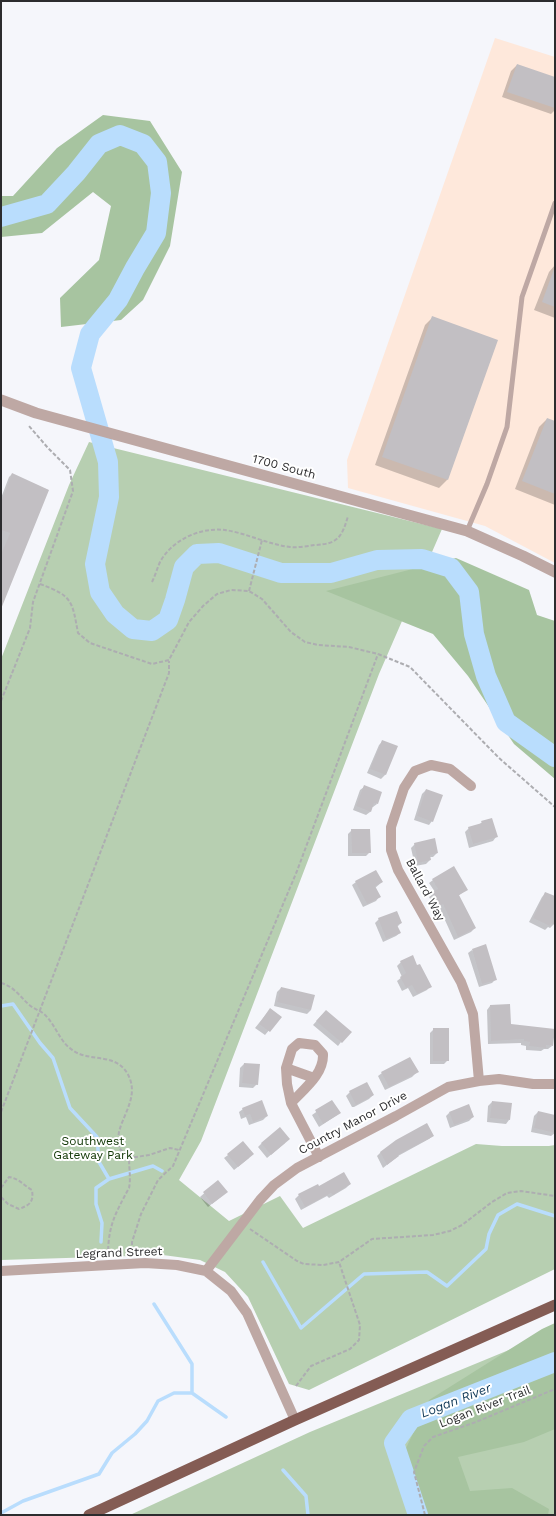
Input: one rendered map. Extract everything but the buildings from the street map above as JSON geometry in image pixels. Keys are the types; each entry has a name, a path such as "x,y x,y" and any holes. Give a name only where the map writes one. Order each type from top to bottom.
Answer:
{"highway":[{"path":"89,1515 295,1420 555,1305"}],"street":[{"name":"1700 South","path":"1,400 36,413 467,531 555,572"},
{"name":"Ballard Way","path":"471,786 450,769 431,765 415,771 404,788 391,827 391,850 398,870 461,982 473,1014 479,1080"},
{"path":"291,1103 314,1078 324,1062 323,1054 315,1045 299,1043 292,1049 286,1068 286,1084 291,1103 318,1156"},
{"path":"286,1068 314,1078"},
{"name":"Country Manor Drive","path":"206,1271 260,1200 274,1185 297,1168 318,1156 448,1087 479,1080 499,1079 533,1084 555,1084"},
{"name":"Legrand Street","path":"1,1271 146,1263 177,1265 206,1271 231,1291 247,1314 295,1420"}],"lane":[{"path":"467,531 487,484 507,427 522,297 555,203"}],"path":[{"path":"1,701 30,628 33,602 73,491 70,470 29,426"},
{"path":"152,582 160,562 171,548 187,537 208,530 225,530 290,547 323,545 337,539 343,532 348,516"},
{"path":"249,591 262,540"},
{"path":"40,584 56,590 68,599 73,609 78,633 90,643 152,664 169,660"},
{"path":"1,1112 169,674 169,660 189,622 203,606 217,594 231,590 249,591 262,599 291,632 305,642 318,645 349,647 378,654 410,667 499,758 555,807"},
{"path":"132,1251 132,1242 141,1214 158,1180 173,1166 297,871 378,654"},
{"path":"1,983 19,993 31,1006 48,1018 69,1048 77,1054 110,1060 124,1068 130,1080 132,1096 119,1133 119,1148 129,1158"},
{"path":"129,1158 149,1156 170,1148 179,1150"},
{"path":"108,1265 108,1242 112,1222 129,1188 129,1158"},
{"path":"1,1188 9,1177 17,1178 24,1186 32,1190 33,1198 29,1205 19,1209 8,1204 1,1197"},
{"path":"242,1223 296,1261 304,1264 323,1265 339,1262 372,1239 434,1235 450,1231 462,1225 492,1202 507,1193 522,1191 555,1196"},
{"path":"296,1386 311,1366 350,1349 359,1340 360,1325 339,1262"},
{"name":"Logan River Trail","path":"425,1515 414,1472 424,1446 433,1437 476,1422 555,1389"}],"shaded area":[{"path":"495,38 555,57 555,563 485,526 348,488 347,460"}],"green space":[{"path":"103,115 150,121 182,172 170,246 143,300 121,320 61,327 60,298 99,260 111,206 93,192 42,233 1,237 1,196 13,196 57,148"},
{"name":"Southwest Gateway Park","path":"89,442 442,529 379,674 201,1141 179,1180 229,1221 280,1196 303,1228 476,1144 502,1146 555,1145 555,1269 309,1390 289,1384 248,1297 225,1272 200,1260 163,1255 1,1260 1,659 69,485"},
{"path":"456,558 529,590 537,615 555,621 555,779 514,744 468,676 433,634 326,591"},
{"path":"555,1323 555,1429 524,1442 458,1457 470,1491 512,1488 549,1509 548,1515 412,1515 396,1469 429,1400 542,1329"},
{"path":"555,1331 555,1515 130,1515 310,1432"}],"waterway":[{"path":"1,217 47,204 76,173 99,144 120,135 143,144 157,162 161,193 156,233 118,300 90,334 81,368 108,462 109,497 95,564 100,592 115,614 133,629 152,631 168,620 184,567 197,554 219,553 281,573 331,573 377,560 422,559 451,568 469,592 474,634 486,676 506,722 555,757"},
{"path":"1,1006 13,1004 40,1043 53,1058 70,1108 97,1137 99,1162 109,1179 96,1188 96,1204 102,1223 101,1242"},
{"path":"109,1179 153,1166 162,1171"},
{"path":"263,1262 301,1328 364,1274 427,1272 447,1286 486,1249 489,1234 498,1215 517,1204 555,1216"},
{"path":"154,1304 192,1364 192,1393"},
{"name":"Logan River","path":"418,1515 394,1443 411,1419 555,1362"},
{"path":"1,1513 23,1501 99,1474 112,1453 135,1434 147,1421 158,1401 174,1393 192,1393 226,1417"},
{"path":"283,1470 306,1496 308,1515"}]}
